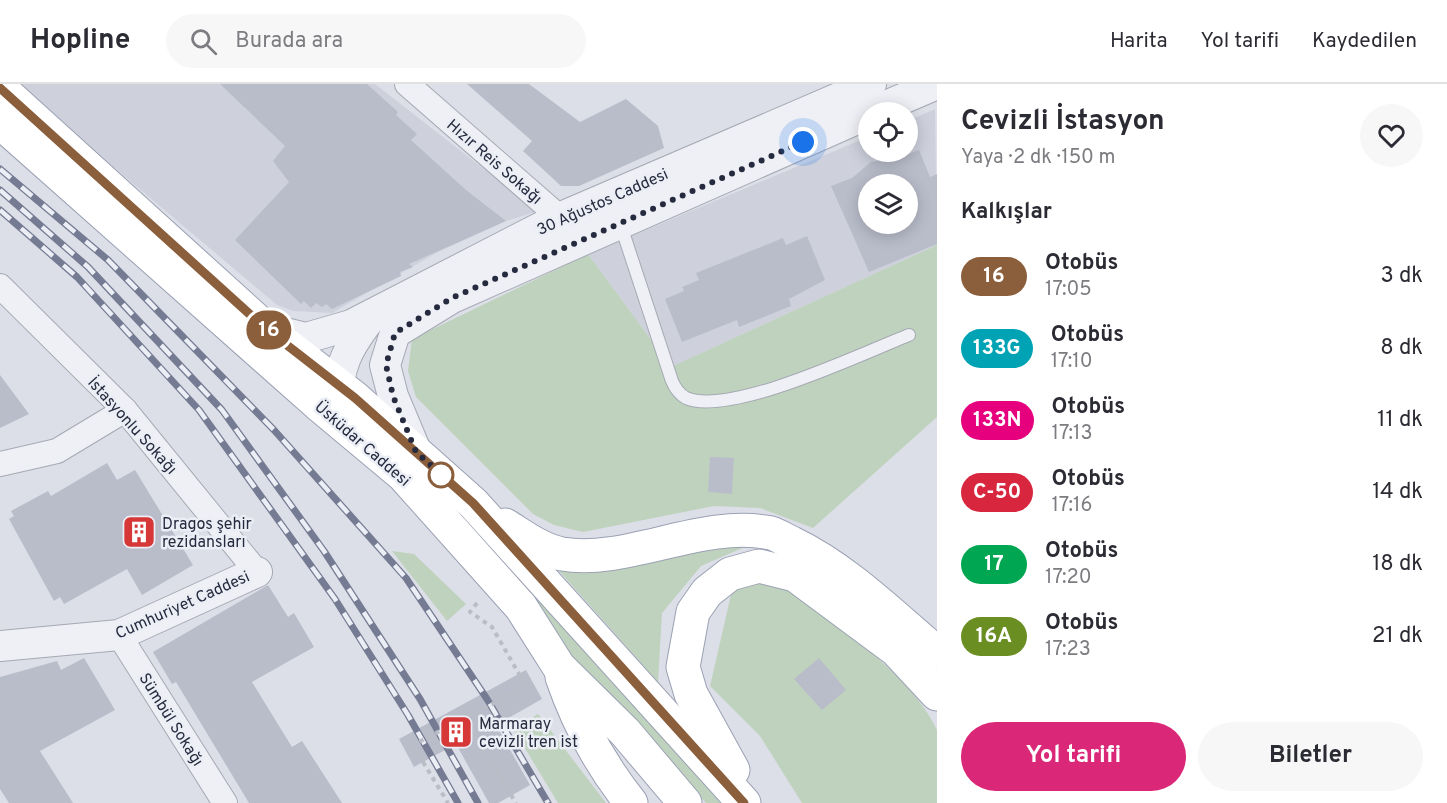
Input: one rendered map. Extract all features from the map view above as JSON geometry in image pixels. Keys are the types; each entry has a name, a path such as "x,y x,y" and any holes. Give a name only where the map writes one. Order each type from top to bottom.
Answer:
{"main road":[{"name":"Üsküdar Caddesi","path":"8,98 265,328 339,386 473,503 744,803"},
{"name":"Üsküdar Caddesi","path":"8,98 346,427 403,475 521,607 559,667 625,732 686,803"},
{"path":"473,503 535,544 562,554 602,554 685,536 724,532 771,533 817,555 937,653"},
{"path":"753,803 705,722 691,694 683,667 693,612 706,592 730,574 759,566 795,575 896,650 937,694"},
{"path":"559,667 582,730 603,767 631,803"}],"street":[{"name":"Hızır Reis Sokağı","path":"406,84 584,238"},
{"name":"30 Ağustos Caddesi","path":"416,452 393,396 386,365 395,333 452,298 854,113 871,84"},
{"name":"30 Ağustos Caddesi","path":"265,328 306,338 351,325 559,218 937,84"},
{"name":"İstasyonlu Sokağı","path":"0,286 125,410 257,572"},
{"name":"30 Ağustos Caddesi","path":"346,427 339,386 347,352 375,313"},
{"path":"0,464 57,451 125,410"},
{"name":"Cumhuriyet Caddesi","path":"0,646 119,635 257,572"},
{"name":"Sümbül Sokağı","path":"119,635 225,803"}],"lane":[{"path":"620,222 672,381 679,393 687,399 716,401 755,394 909,336"}],"path":[{"path":"448,803 413,745 525,687 492,627"},
{"path":"464,718 516,803"}],"shaded area":[{"path":"15,84 375,84 538,211 506,221 436,253 332,313 293,311 277,305"},
{"path":"935,109 937,245 671,367 588,254 858,141 858,162 918,162 918,117"}],"green space":[{"path":"937,245 937,417 813,528 760,508 714,506 583,532 554,525 533,514 416,397 408,371 412,339 588,254 671,367"},
{"path":"380,426 725,803 706,803 529,610"},
{"path":"754,543 701,566 662,613 658,682 552,563"},
{"path":"392,551 414,554 466,604 447,621"},
{"path":"769,573 886,665 924,708 937,730 937,803 802,803 760,736 710,686 733,586"},
{"path":"538,714 606,803 558,803 514,730"}],"building":[{"path":"220,84 367,84 398,112 396,115 417,134 411,140 466,190 506,221 409,264 413,267 400,272 401,276 332,309 326,304 322,307 316,303 311,308 304,301 301,304 235,240 289,182 273,161 285,146"},
{"path":"467,84 529,84 580,122 626,99 658,126 664,148 579,186 561,186 523,151 532,141"},
{"path":"919,150 930,177 937,174 937,244 869,272 831,186 852,178 871,162 918,162"},
{"path":"807,236 825,280 789,299 791,306 739,327 737,320 682,342 665,299 684,291 682,287 699,280 696,273 783,238 786,245"},
{"path":"0,375 29,414 0,428"},
{"path":"710,457 734,458 732,494 708,492"},
{"path":"107,463 117,480 135,470 193,565 142,595 127,569 64,604 60,597 54,601 9,519 14,516 11,511 48,491 51,496"},
{"path":"268,585 288,617 294,613 314,647 252,682 292,747 302,741 342,803 249,803 176,682 172,684 153,652"},
{"path":"84,658 115,710 40,751 73,803 9,803 0,789 0,677 57,661 61,670"},
{"path":"819,658 846,690 822,710 794,679"},
{"name":"Marmaray cevizli tren ist","path":"526,670 542,699 496,725 530,785 498,803 489,803 456,744 414,767 399,739"}],"railway":[{"path":"0,169 108,260 274,430 406,578 487,699 548,803"},
{"path":"0,190 88,267 222,410 324,551 420,699 478,803"},
{"path":"0,210 77,277 199,410 335,599 408,715 458,803"}],"bus line":[{"name":"16","path":"0,88 265,328 355,398 473,503 744,803"}],"place":[{"name":"Dragos şehir rezidansları","path":"139,532"},
{"name":"Marmaray cevizli tren ist","path":"456,732"}],"route":[{"path":"441,475 444,477 416,452 393,396 386,365 395,333 452,298 803,142"}]}
